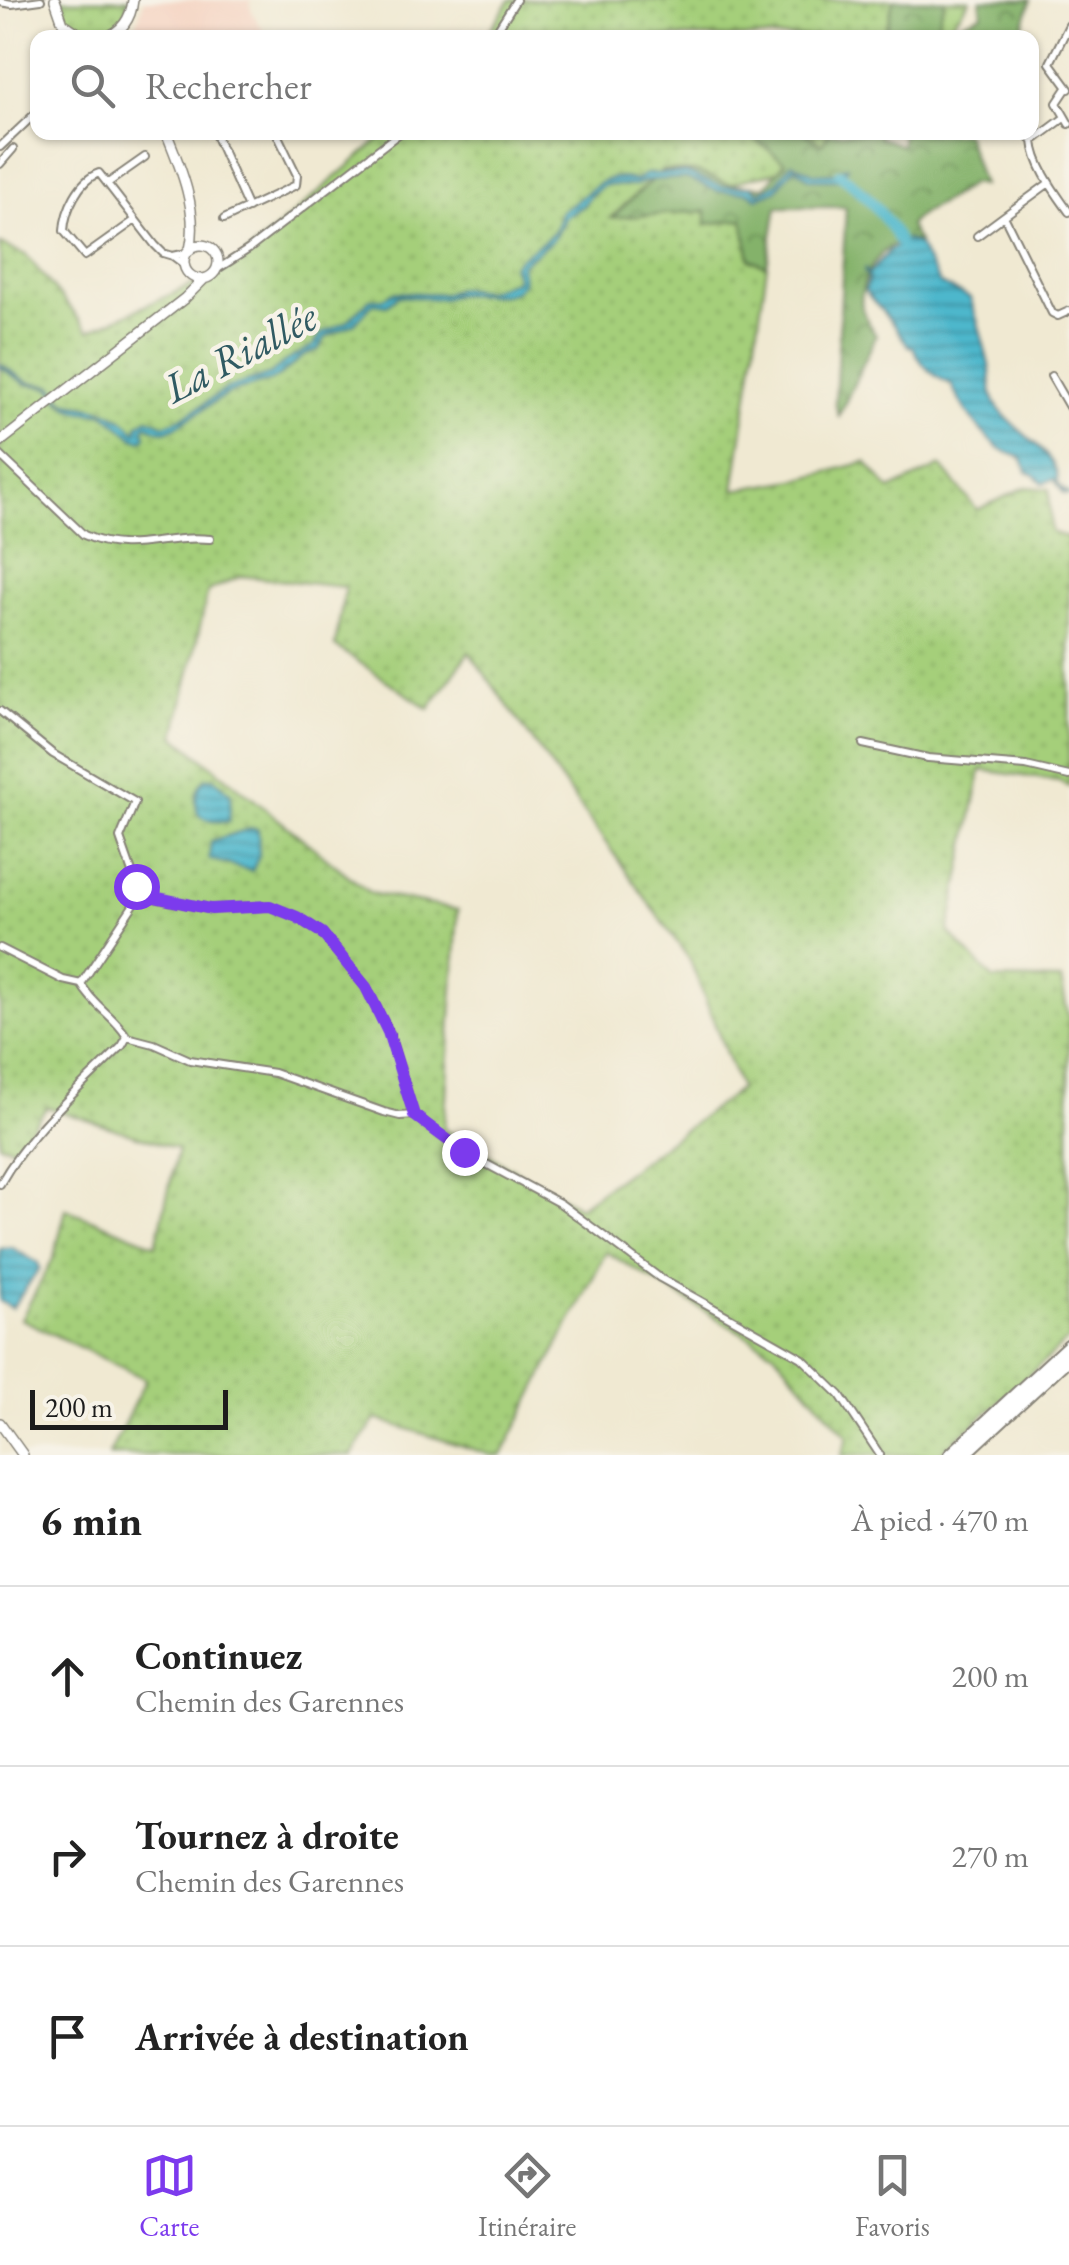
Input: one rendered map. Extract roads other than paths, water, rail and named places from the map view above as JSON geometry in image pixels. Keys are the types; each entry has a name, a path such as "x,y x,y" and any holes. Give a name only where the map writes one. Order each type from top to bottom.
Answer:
{"highway":[{"path":"950,1455 1069,1345"},
{"path":"964,1455 1069,1358"}],"main road":[{"path":"54,0 63,23 73,30"},
{"path":"122,30 132,12 133,0"},
{"path":"0,442 186,298 216,270 218,258 193,225 169,140"},
{"path":"186,298 193,225"},
{"path":"187,260 198,246 207,246"},
{"path":"187,260 204,279"},
{"path":"0,1423 23,1455"}],"street":[{"path":"0,2 42,0"},
{"path":"497,30 516,0"},
{"path":"1039,137 1066,121 1057,104 1068,88 1050,63 1069,25"},
{"path":"0,147 30,119"},
{"path":"218,140 248,208"},
{"path":"224,219 296,186 298,182 280,140"},
{"path":"216,270 391,140"},
{"path":"1033,141 1049,182 1069,212"},
{"path":"0,161 13,148"},
{"path":"108,183 145,157"},
{"path":"134,221 85,256 64,230 65,218 83,182 99,173 163,254 187,260"},
{"path":"977,236 1049,182"},
{"path":"1004,216 1052,313 1058,316 1069,312"},
{"path":"218,258 236,258"},
{"path":"1051,376 1069,407"},
{"path":"0,455 84,535 102,543 124,546 181,538 210,539"},
{"path":"0,711 53,754 135,802 120,838 140,894"},
{"path":"863,744 928,758 1026,766 1069,776"},
{"path":"81,984 140,894"},
{"path":"140,894 211,909 270,906 322,933 366,987 388,1032 414,1115 464,1152 561,1204 660,1278 792,1352 840,1395 880,1455"},
{"path":"0,948 63,980 81,984 92,1003 126,1037 190,1060 254,1068 384,1112 414,1115"},
{"path":"0,1184 15,1158 50,1115 122,1046 126,1037"}],"water":[{"name":"La Riallée","path":"792,163 815,174 839,173 848,167 839,179 810,179 795,167 776,190 757,198 748,192 718,191 686,178 649,180 634,186 605,185 582,207 567,215 552,241 521,264 523,282 515,291 502,295 460,294 442,299 398,296 387,305 373,303 354,324 326,337 318,350 274,379 226,395 168,430 146,425 143,440 134,438 104,413 73,409 61,401 50,387 26,384 0,367 28,382 53,386 65,402 112,413 136,432 148,418 165,425 228,388 271,374 313,346 322,333 347,322 370,299 383,299 394,292 444,294 458,288 486,291 514,281 517,277 512,266 517,260 552,233 561,211 603,181 635,181 645,174 686,173 723,187 751,186 759,193 777,183"},
{"path":"907,240 918,245 940,284 970,298 996,404 1045,453 1057,473 1058,484 1069,494 1064,494 1054,479 1043,483 1027,472 1021,457 1001,449 986,436 951,384 928,370 865,291 869,278 865,269 869,274 889,251"},
{"path":"206,778 214,778 231,794 229,822 211,821 199,815 197,795"},
{"path":"258,829 259,856 252,871 209,859 211,841"},
{"path":"11,1247 40,1268 12,1308 0,1301 0,1249"}],"waterway":[{"path":"840,174 874,205 899,242"}]}
